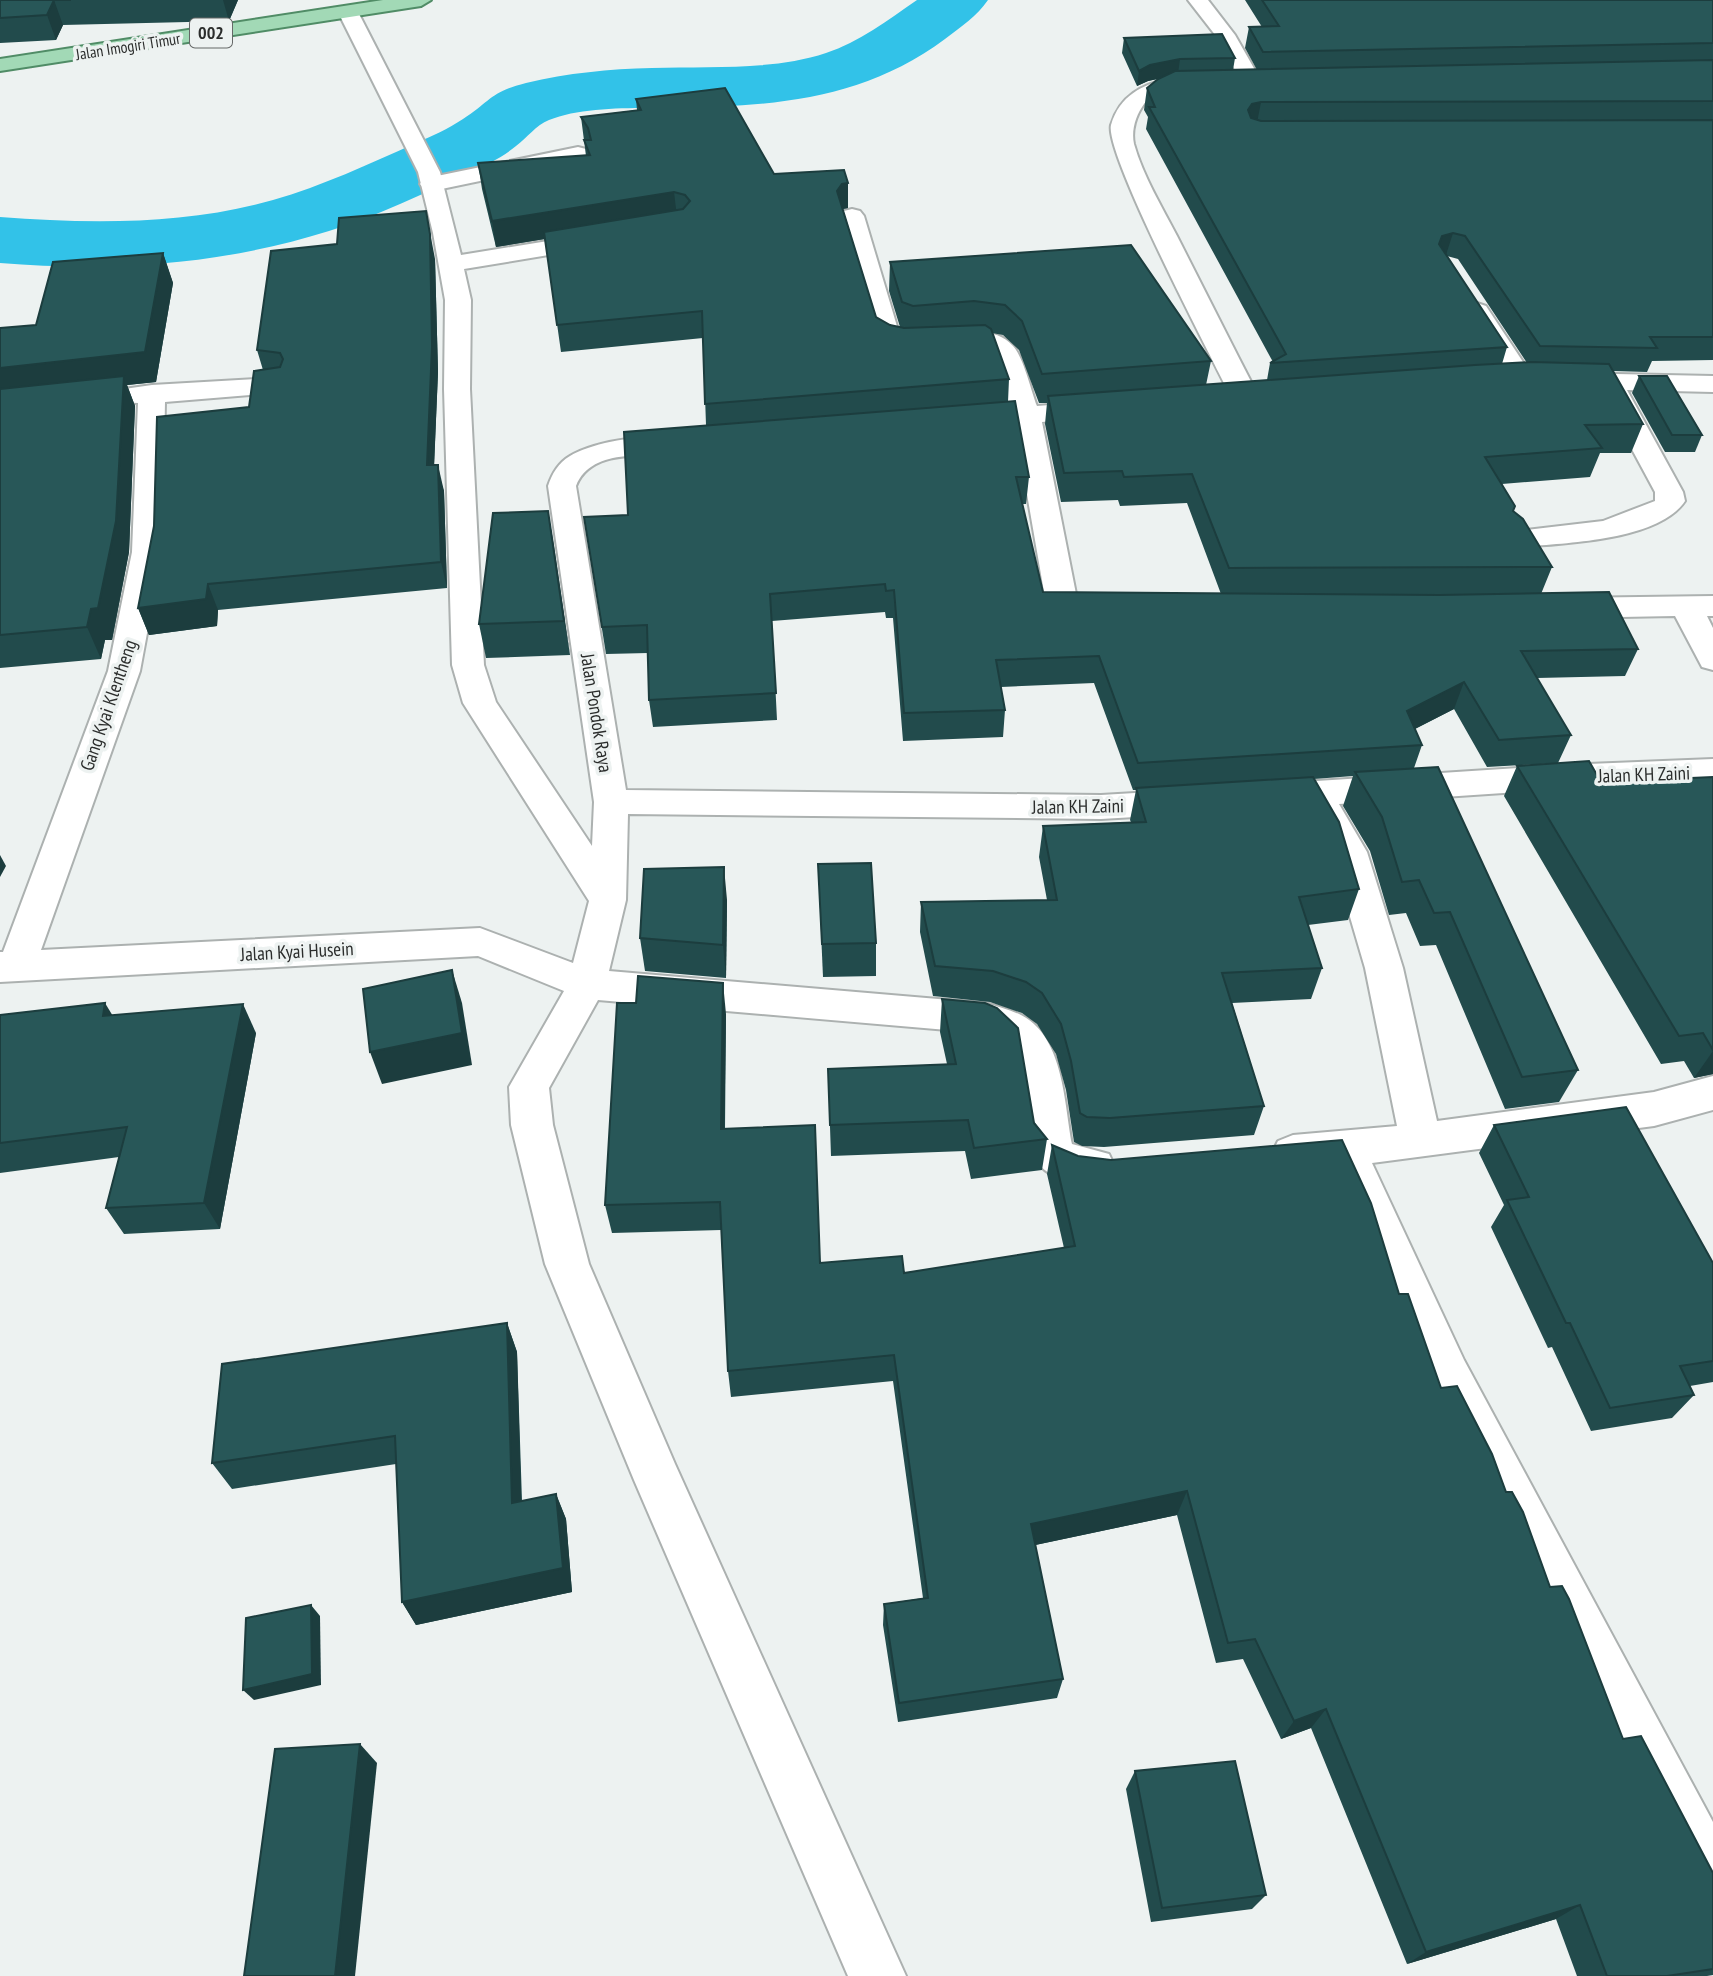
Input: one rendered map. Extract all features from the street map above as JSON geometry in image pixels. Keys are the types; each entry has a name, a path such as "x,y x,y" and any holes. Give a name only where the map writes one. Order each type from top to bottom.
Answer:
{"main road":[{"name":"Jalan Imogiri Timur","path":"0,65 421,0"}],"street":[{"path":"1198,0 1259,84 1170,84 1144,92 1135,101 1122,126 1123,143 1232,400 1273,397"},
{"path":"348,12 425,168 458,300 458,402 468,665 480,703 608,900"},
{"path":"425,168 578,155"},
{"path":"852,216 890,341 903,345 980,341 998,345 1007,360 1027,415 1063,609 1131,609"},
{"path":"451,264 623,236"},
{"path":"1462,288 1522,380"},
{"path":"1488,382 1522,380 1713,384"},
{"path":"1521,538 1604,530 1627,524 1666,506 1670,501 1669,492 1609,381"},
{"path":"96,399 275,386"},
{"name":"Gang Kyai Klentheng","path":"8,966 124,671 147,552 152,393"},
{"path":"932,423 1124,407"},
{"name":"Jalan Pondok Raya","path":"701,443 618,449 593,456 570,470 562,486 611,802 608,900 587,984 529,1087 532,1125 567,1264 658,1480 877,1976"},
{"path":"1535,608 1699,606 1713,660"},
{"name":"Jalan KH Zaini","path":"611,802 1101,807 1563,777 1713,771"},
{"path":"1315,793 1349,852 1380,955 1421,1141"},
{"name":"Jalan Kyai Husein","path":"8,966 480,942 587,984 985,1018 1009,1027 1025,1041 1035,1056 1053,1154 1076,1166 1131,1166"},
{"path":"1251,1156 1421,1141 1654,1109 1713,1093"},
{"path":"1345,1148 1448,1375 1713,1878"}],"building":[{"path":"0,0 54,0 47,15 0,18"},
{"path":"1262,0 1713,0 1713,43 1263,52 1249,27 1279,26"},
{"path":"1222,34 1235,58 1180,59 1150,65 1139,71 1124,38"},
{"path":"1713,60 1713,101 1261,102 1252,104 1248,110 1251,118 1261,121 1713,120 1713,337 1650,337 1657,348 1540,346 1465,236 1453,233 1442,236 1439,244 1507,347 1270,363 1286,354 1149,107 1155,107 1147,88 1175,71"},
{"path":"725,88 774,174 844,170 848,183 842,184 837,191 876,317 890,325 904,328 985,325 991,329 1009,379 705,404 702,311 557,325 544,232 683,209 690,201 685,195 674,192 492,221 478,163 590,155 584,140 591,140 581,117 641,110 636,99"},
{"path":"426,211 430,234 432,346 427,465 438,465 441,562 208,584 206,599 138,608 154,526 157,417 249,407 254,371 280,367 283,359 280,353 257,350 271,251 337,244 339,218"},
{"path":"1131,245 1211,361 1042,374 1022,321 1005,305 974,301 913,306 902,302 890,262"},
{"path":"163,253 145,352 0,368 0,328 36,325 53,262"},
{"path":"1532,362 1609,364 1643,424 1585,425 1602,448 1485,457 1515,506 1513,511 1523,519 1552,567 1229,568 1192,474 1124,477 1122,471 1064,473 1048,396 1475,365"},
{"path":"124,376 116,521 98,608 91,609 87,627 0,635 0,389"},
{"path":"1639,376 1667,376 1702,435 1672,435"},
{"path":"1015,401 1029,477 1016,477 1043,592 1439,595 1609,592 1638,649 1521,651 1571,735 1499,740 1464,682 1407,711 1422,745 1138,763 1099,656 996,660 1005,710 904,713 894,590 886,591 885,584 770,594 776,693 649,700 647,625 602,627 584,517 628,515 624,432"},
{"path":"548,511 564,621 479,624 493,513"},
{"path":"1589,761 1601,782 1713,777 1713,1050 1703,1033 1679,1036 1517,766"},
{"path":"1438,767 1578,1070 1522,1077 1450,912 1434,913 1419,880 1402,882 1382,817 1355,772"},
{"path":"1313,777 1339,822 1359,889 1299,897 1322,968 1222,973 1264,1106 1110,1118 1087,1117 1080,1113 1061,1024 1042,993 1026,982 993,971 935,966 921,902 1057,900 1043,826 1146,822 1136,788"},
{"path":"871,863 876,943 822,944 818,864"},
{"path":"724,867 723,945 640,938 644,869"},
{"path":"452,970 462,1033 370,1052 363,989"},
{"path":"638,976 723,983 721,1129 815,1125 820,1263 902,1256 904,1273 1075,1246 1052,1145 1078,1156 1111,1160 1342,1140 1371,1203 1399,1294 1408,1294 1441,1388 1457,1386 1492,1454 1506,1492 1512,1492 1523,1512 1550,1587 1562,1586 1569,1599 1623,1739 1641,1736 1713,1873 1713,1969 1667,1976 1607,1976 1580,1905 1426,1952 1326,1709 1294,1721 1255,1639 1228,1643 1187,1491 1031,1524 1063,1679 899,1703 884,1604 928,1598 894,1355 728,1371 720,1202 605,1205 617,1003 636,1003"},
{"path":"942,999 985,1003 997,1008 1018,1028 1034,1123 1047,1139 974,1148 968,1120 830,1125 828,1069 956,1064"},
{"path":"105,1003 103,1016 243,1004 204,1203 106,1208 127,1127 0,1143 0,1015"},
{"path":"1626,1107 1713,1263 1713,1361 1680,1366 1694,1395 1610,1408 1507,1200 1529,1197 1494,1125"},
{"path":"507,1323 512,1503 556,1494 563,1568 402,1602 395,1436 212,1463 222,1364"},
{"path":"311,1605 312,1674 243,1690 246,1618"},
{"path":"360,1744 335,1976 244,1976 275,1749"},
{"path":"1235,1761 1266,1895 1162,1908 1135,1771"}],"waterway":[{"path":"0,240 51,244 153,243 253,228 350,199 444,157 488,134 513,112 530,103 570,94 610,90 772,84 811,78 850,67 879,54 957,0"}]}
